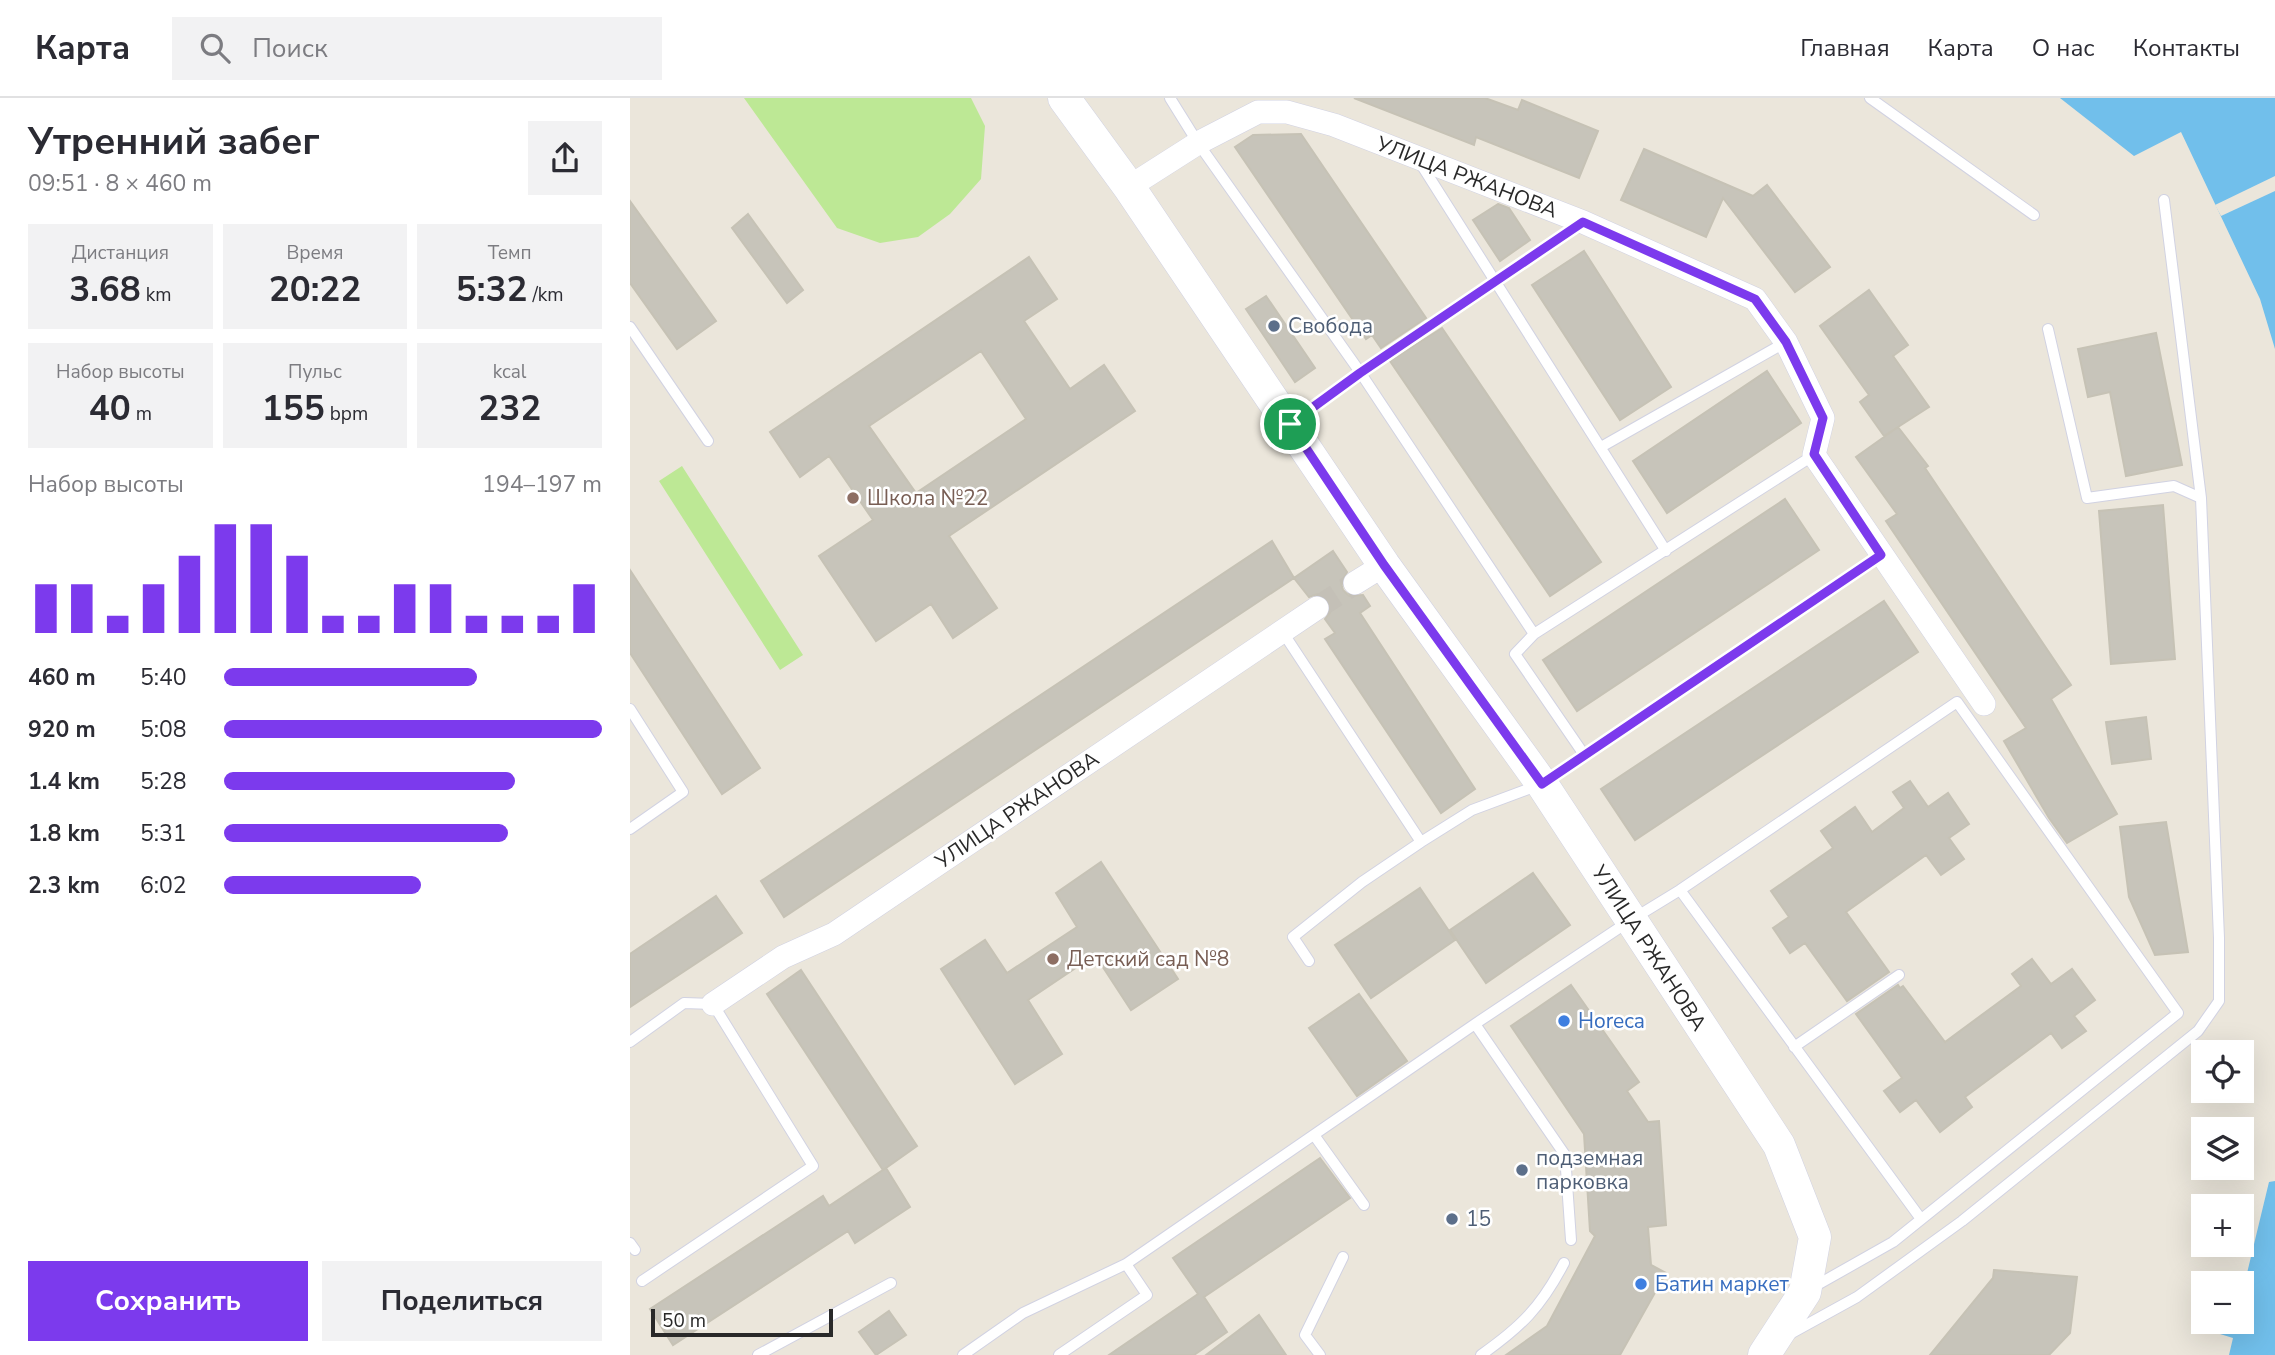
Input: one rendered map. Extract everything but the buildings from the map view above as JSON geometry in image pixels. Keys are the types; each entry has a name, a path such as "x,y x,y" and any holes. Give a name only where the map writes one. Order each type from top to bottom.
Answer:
{"street":[{"name":"УЛИЦА РЖАНОВА","path":"1064,98 1129,187 1384,565 1542,784 1779,1145 1815,1237 1805,1292 1769,1349"},
{"name":"УЛИЦА РЖАНОВА","path":"1129,187 1198,143 1258,112 1287,112 1334,125 1583,222 1755,299 1786,342 1823,418 1814,454"},
{"path":"1814,454 1984,705"},
{"path":"1355,583 1384,565"},
{"name":"УЛИЦА РЖАНОВА","path":"713,1004 783,957 834,933 1317,608"}],"lane":[{"path":"1170,98 1198,143 1360,373 1534,634"},
{"path":"1870,98 2034,215"},
{"path":"1418,159 1666,551"},
{"path":"1769,1349 1857,1297 1962,1221 2198,1031 2218,1001 2219,938 2201,498 2164,200"},
{"path":"1290,424 1360,373 1583,222"},
{"path":"630,327 708,442"},
{"path":"2048,329 2087,499 2174,486 2201,498"},
{"path":"1601,447 1786,342"},
{"path":"1585,756 1515,654 1534,634 1814,454"},
{"path":"1310,961 1293,937 1362,882 1472,810 1542,784 1881,555"},
{"path":"1282,631 1421,842"},
{"path":"963,1355 1023,1313 1126,1264 1475,1024 1631,919 1680,890 1957,702 2178,1013 1893,1242 1805,1292"},
{"path":"630,709 683,792 630,829"},
{"path":"1680,890 1922,1219"},
{"path":"1794,1047 1899,975"},
{"path":"630,1042 684,1003 713,1004 813,1166 642,1281"},
{"path":"1475,1024 1565,1155 1571,1240"},
{"path":"1314,1135 1364,1205"},
{"path":"1320,1355 1305,1335 1343,1257"},
{"path":"1481,1355 1511,1334 1547,1295 1564,1263"},
{"path":"1059,1355 1147,1295 1126,1264"},
{"path":"758,1355 891,1283"}],"green space":[{"path":"744,98 971,98 985,126 981,179 950,214 918,237 880,243 837,228"},
{"path":"682,466 803,655 780,670 659,481"}],"water":[{"path":"2060,98 2275,98 2275,349 2260,299 2181,132 2134,156"},
{"path":"2275,1181 2275,1355 2229,1355 2233,1338 2220,1334 2254,1334 2254,1271 2248,1271 2251,1257 2254,1257 2254,1244 2269,1182"}],"pier":[{"path":"2275,176 2275,191 2221,216 2215,205"}],"tunnel":[{"path":"1317,608 1355,583"}],"place":[{"name":"Свобода","path":"1274,326"},
{"name":"Школа №22","path":"853,498"},
{"name":"Детский сад №8","path":"1053,959"},
{"name":"Horeca","path":"1564,1021"},
{"name":"подземная парковка","path":"1522,1170"},
{"name":"15","path":"1452,1219"},
{"name":"Батин маркет","path":"1641,1284"}],"route":[{"path":"1583,222 1755,299 1786,342 1823,418 1814,454 1881,555 1542,784 1384,565 1290,424 1360,373 1583,222"}]}
